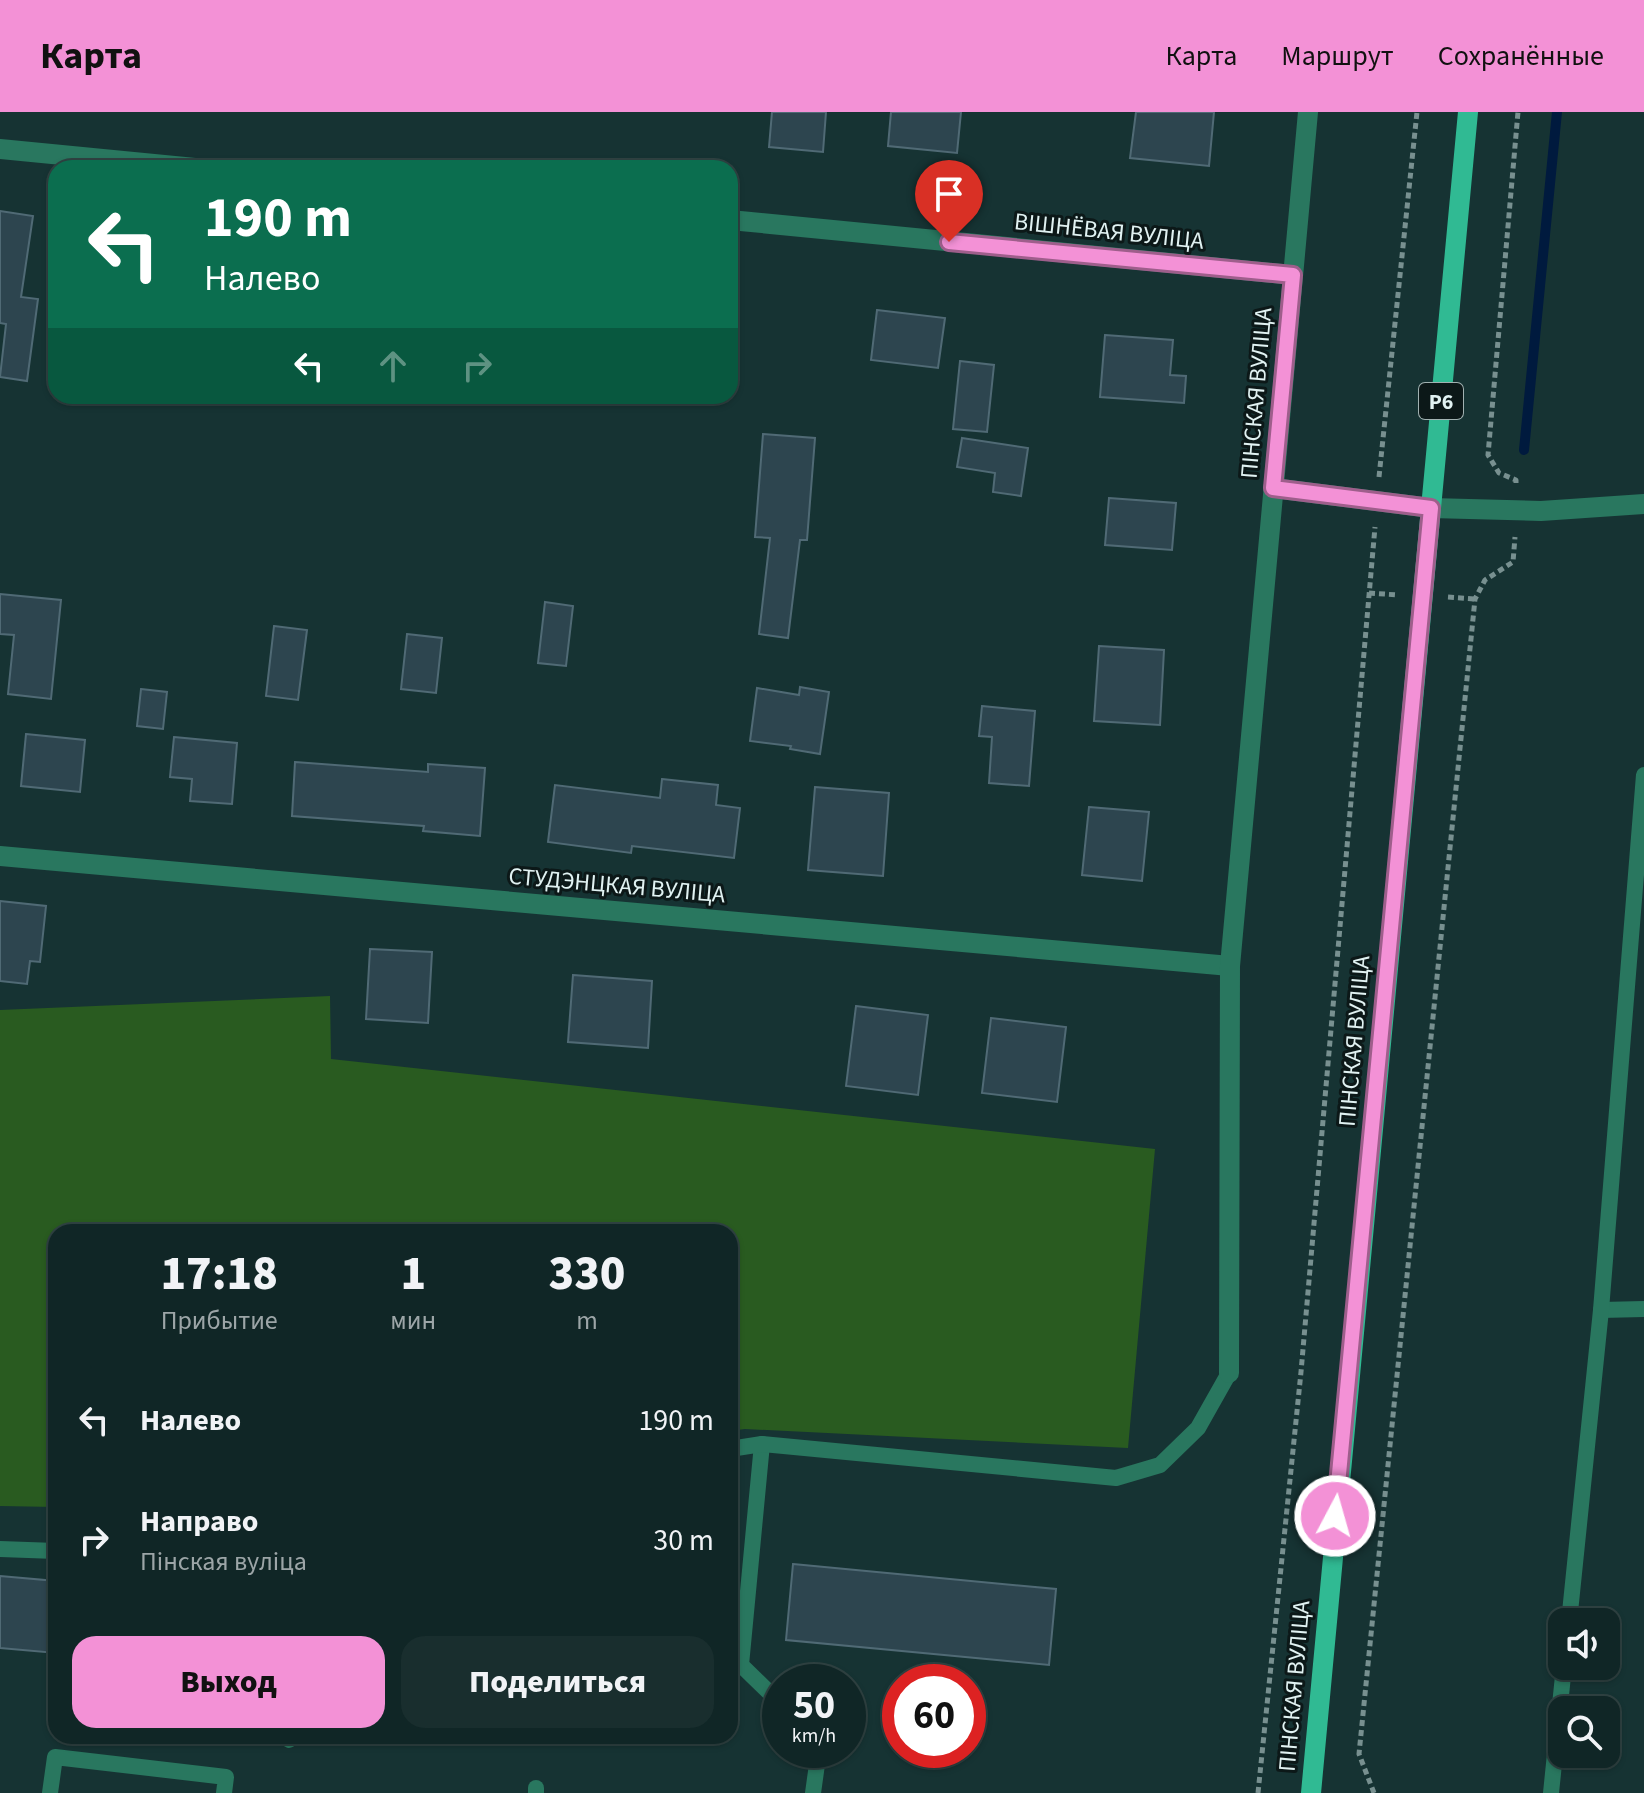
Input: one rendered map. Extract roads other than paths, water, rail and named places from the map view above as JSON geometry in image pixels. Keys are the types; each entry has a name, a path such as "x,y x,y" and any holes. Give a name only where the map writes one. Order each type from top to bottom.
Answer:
{"main road":[{"name":"ПІНСКАЯ ВУЛІЦА","path":"1311,1793 1468,112"}],"street":[{"name":"ПІНСКАЯ ВУЛІЦА","path":"1229,1373 1230,966 1308,112"},
{"path":"0,149 113,160"},
{"name":"ВІШНЁВАЯ ВУЛІЦА","path":"738,221 1293,275"},
{"path":"1273,488 1431,508 1541,511 1644,504"},
{"name":"СТУДЭНЦКАЯ ВУЛІЦА","path":"0,856 1230,966"}],"lane":[{"path":"1570,1608 1601,1310 1644,775"},
{"path":"1601,1310 1644,1309"},
{"path":"738,1448 762,1444 1116,1478 1160,1465 1198,1428 1229,1373"},
{"path":"762,1444 741,1665 762,1685"},
{"path":"0,1549 48,1551"},
{"path":"1551,1793 1563,1680"},
{"path":"50,1793 55,1757 226,1777 224,1793"},
{"path":"813,1793 816,1768"}],"waterway":[{"path":"1524,450 1557,112"}]}
